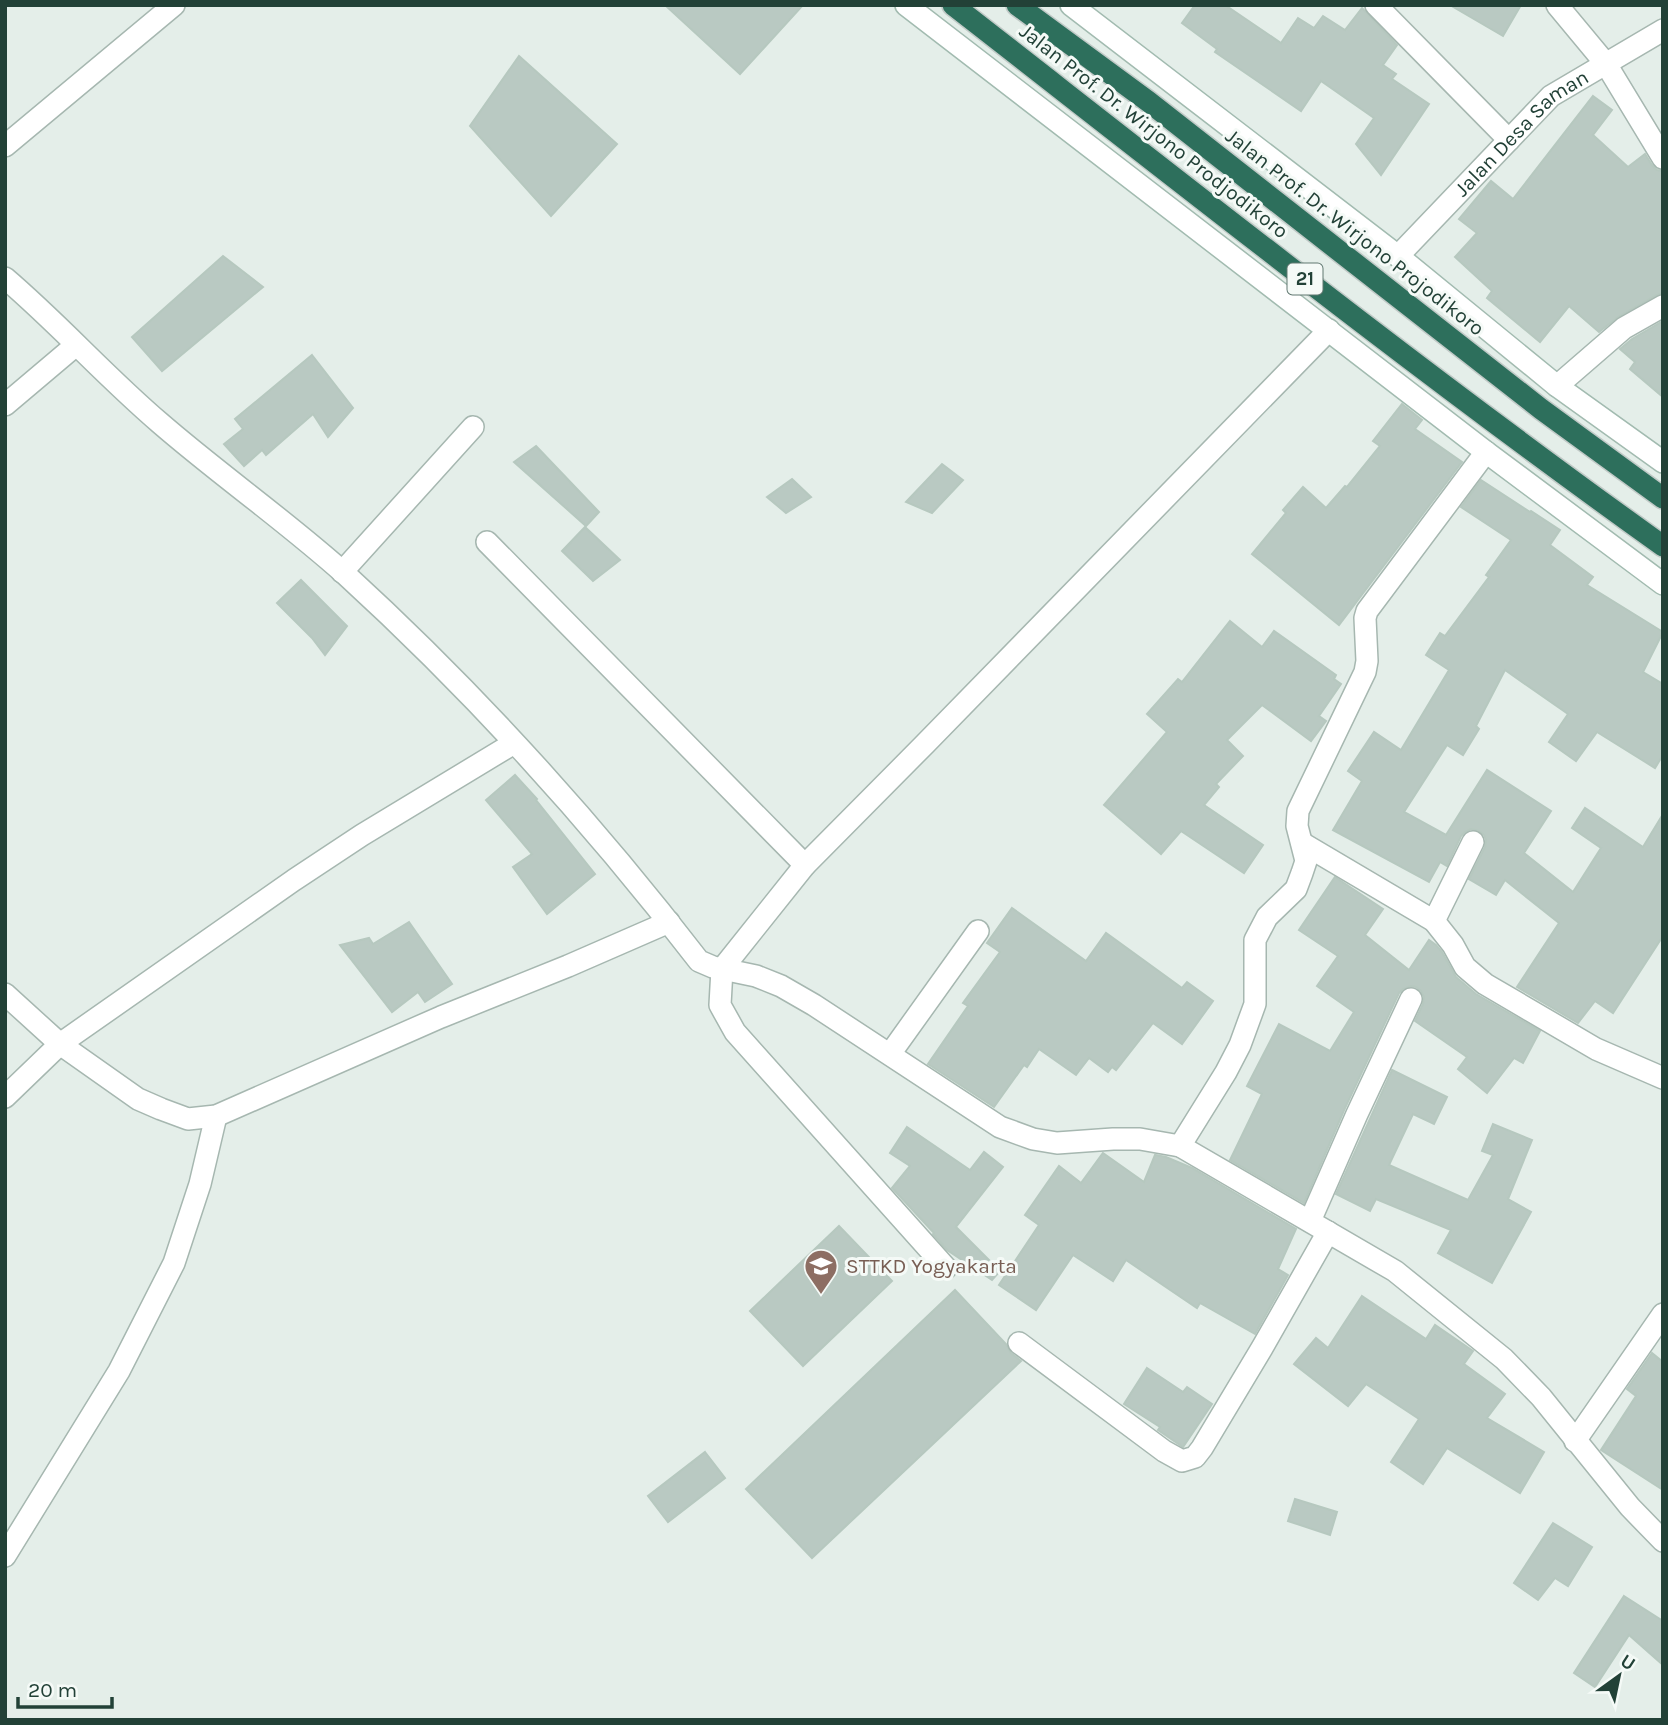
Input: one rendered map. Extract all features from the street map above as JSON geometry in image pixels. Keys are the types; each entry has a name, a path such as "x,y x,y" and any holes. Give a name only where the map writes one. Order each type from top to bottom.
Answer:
{"highway":[{"name":"Jalan Prof. Dr. Wirjono Prodjodikoro","path":"953,5 1357,320 1663,546"},
{"name":"Jalan Prof. Dr. Wirjono Projodikoro","path":"1017,5 1149,102 1541,409 1663,498"}],"street":[{"path":"5,145 174,5"},
{"path":"906,5 1486,452 1663,584"},
{"path":"1071,5 1398,256 1557,386 1663,462"},
{"path":"1376,5 1509,140"},
{"path":"1557,5 1606,64 1663,158"},
{"name":"Jalan Desa Saman","path":"1398,256 1550,96 1663,30"},
{"path":"5,278 159,422 342,572 453,678 554,785 699,961 713,967 756,976 781,986 1000,1127 1032,1139 1057,1143 1140,1139 1180,1146 1395,1271 1504,1359 1541,1397 1630,1507 1663,1541"},
{"path":"1557,386 1624,328 1663,306"},
{"path":"946,1268 735,1032 720,1005 722,969 805,865 1329,330"},
{"path":"5,405 76,345"},
{"path":"342,572 473,427"},
{"path":"1180,1146 1226,1072 1240,1045 1255,1004 1255,940 1267,917 1296,889 1306,861 1297,826 1298,811 1365,672 1367,611 1486,452"},
{"path":"487,542 805,865"},
{"path":"5,1097 60,1044 294,880 362,835 514,743"},
{"path":"1434,921 1473,842"},
{"path":"1302,843 1434,921 1453,945 1465,967 1485,984 1596,1049 1663,1078"},
{"path":"5,995 60,1044 138,1099 188,1119 216,1116 441,1017 669,922"},
{"path":"890,1055 978,931"},
{"path":"1019,1343 1164,1451 1182,1461 1195,1457 1255,1359 1319,1226 1357,1114 1411,999"},
{"path":"5,1556 119,1371 174,1263 200,1184 216,1116"},
{"path":"1575,1441 1660,1323"}],"building":[{"path":"665,5 803,5 740,74"},
{"path":"1195,5 1225,5 1281,43 1298,18 1314,28 1323,16 1345,30 1362,8 1397,45 1383,65 1396,74 1392,79 1429,104 1381,175 1356,144 1374,118 1321,81 1301,111 1215,52 1217,49 1182,23"},
{"path":"1450,5 1521,5 1503,36"},
{"path":"519,56 617,144 551,216 470,126"},
{"path":"1593,96 1612,110 1593,135 1628,167 1645,154 1657,170 1663,171 1663,293 1618,317 1599,332 1569,306 1540,342 1487,298 1492,291 1455,257 1477,233 1459,219 1491,181 1513,199"},
{"path":"223,256 263,287 162,371 132,337"},
{"path":"1663,321 1663,397 1630,369 1635,362 1620,349"},
{"path":"312,355 353,408 328,437 313,414 266,455 262,450 244,466 224,444 243,429 235,419"},
{"path":"1402,404 1422,420 1415,429 1462,462 1339,625 1252,554 1286,513 1283,510 1303,487 1326,508 1345,486 1347,487 1380,446 1373,441"},
{"path":"536,446 599,512 586,526 514,462"},
{"path":"942,464 963,480 932,513 906,502"},
{"path":"792,479 811,497 786,513 767,497"},
{"path":"1481,480 1560,530 1550,545 1593,577 1587,585 1663,632 1643,672 1663,684 1663,755 1655,768 1597,732 1576,761 1549,742 1568,714 1505,670 1476,726 1479,729 1463,755 1447,745 1404,812 1446,835 1487,770 1551,811 1524,853 1573,892 1601,848 1572,828 1585,808 1643,847 1663,814 1663,936 1613,1013 1595,1001 1578,1023 1517,987 1559,923 1505,880 1496,895 1469,879 1485,847 1486,840 1479,831 1471,829 1461,836 1447,866 1440,862 1429,882 1333,830 1362,781 1348,771 1374,732 1401,750 1449,670 1426,655 1440,633 1445,636 1489,577 1486,575 1511,540 1461,507"},
{"path":"585,527 620,560 593,581 562,551"},
{"path":"301,580 347,626 325,655 277,603"},
{"path":"1230,621 1262,647 1274,631 1336,675 1334,679 1341,684 1319,716 1326,721 1311,741 1262,705 1227,740 1243,756 1216,784 1219,787 1204,805 1263,845 1244,873 1181,831 1161,854 1104,805 1167,732 1147,714 1178,679 1182,682"},
{"path":"515,775 595,874 547,914 513,867 532,854 486,800"},
{"path":"1335,877 1383,909 1365,935 1409,970 1429,940 1442,952 1456,977 1476,994 1540,1031 1523,1063 1514,1058 1487,1093 1458,1069 1467,1057 1415,1021 1423,1004 1421,991 1411,986 1403,989 1345,1108 1304,1203 1230,1160 1262,1094 1247,1086 1279,1024 1330,1051 1354,1012 1317,986 1338,956 1299,930"},
{"path":"1012,908 1086,961 1106,933 1182,988 1187,982 1213,1001 1182,1044 1153,1023 1116,1070 1112,1067 1108,1072 1089,1058 1076,1075 1039,1049 994,1107 928,1064 968,1006 963,1003 1000,952 987,943"},
{"path":"409,922 452,984 425,1002 418,992 392,1012 340,945 369,938 373,944"},
{"path":"1392,1070 1447,1097 1434,1124 1413,1114 1389,1165 1468,1200 1493,1155 1482,1151 1493,1124 1532,1140 1508,1199 1531,1212 1492,1283 1438,1253 1451,1230 1376,1199 1370,1211 1336,1194"},
{"path":"907,1127 970,1170 984,1152 1003,1167 956,1227 1000,1271 992,1280 947,1250 892,1188 910,1166 890,1153"},
{"path":"1103,1153 1144,1182 1155,1155 1166,1157 1192,1168 1296,1229 1278,1269 1288,1275 1255,1334 1200,1303 1197,1308 1126,1260 1113,1281 1073,1255 1036,1310 999,1285 1039,1225 1025,1215 1059,1166 1081,1183"},
{"name":"STTKD Yogyakarta","path":"839,1226 892,1281 803,1366 750,1311"},
{"path":"955,1290 1021,1361 812,1558 746,1489"},
{"path":"1362,1296 1426,1339 1435,1325 1473,1351 1464,1364 1505,1394 1487,1418 1544,1452 1520,1493 1447,1448 1423,1484 1391,1462 1419,1419 1366,1384 1348,1406 1294,1364 1316,1338 1328,1348"},
{"path":"1652,1353 1663,1362 1663,1490 1601,1450 1636,1396 1627,1389"},
{"path":"1147,1368 1183,1392 1187,1387 1212,1404 1183,1447 1158,1430 1160,1427 1124,1404"},
{"path":"705,1452 725,1478 668,1522 648,1496"},
{"path":"1295,1499 1337,1512 1330,1535 1288,1521"},
{"path":"1553,1523 1592,1547 1568,1586 1555,1578 1538,1600 1514,1583"},
{"path":"1624,1596 1663,1621 1663,1665 1629,1635 1595,1687 1574,1673"}],"place":[{"name":"STTKD Yogyakarta","path":"821,1296"}]}
